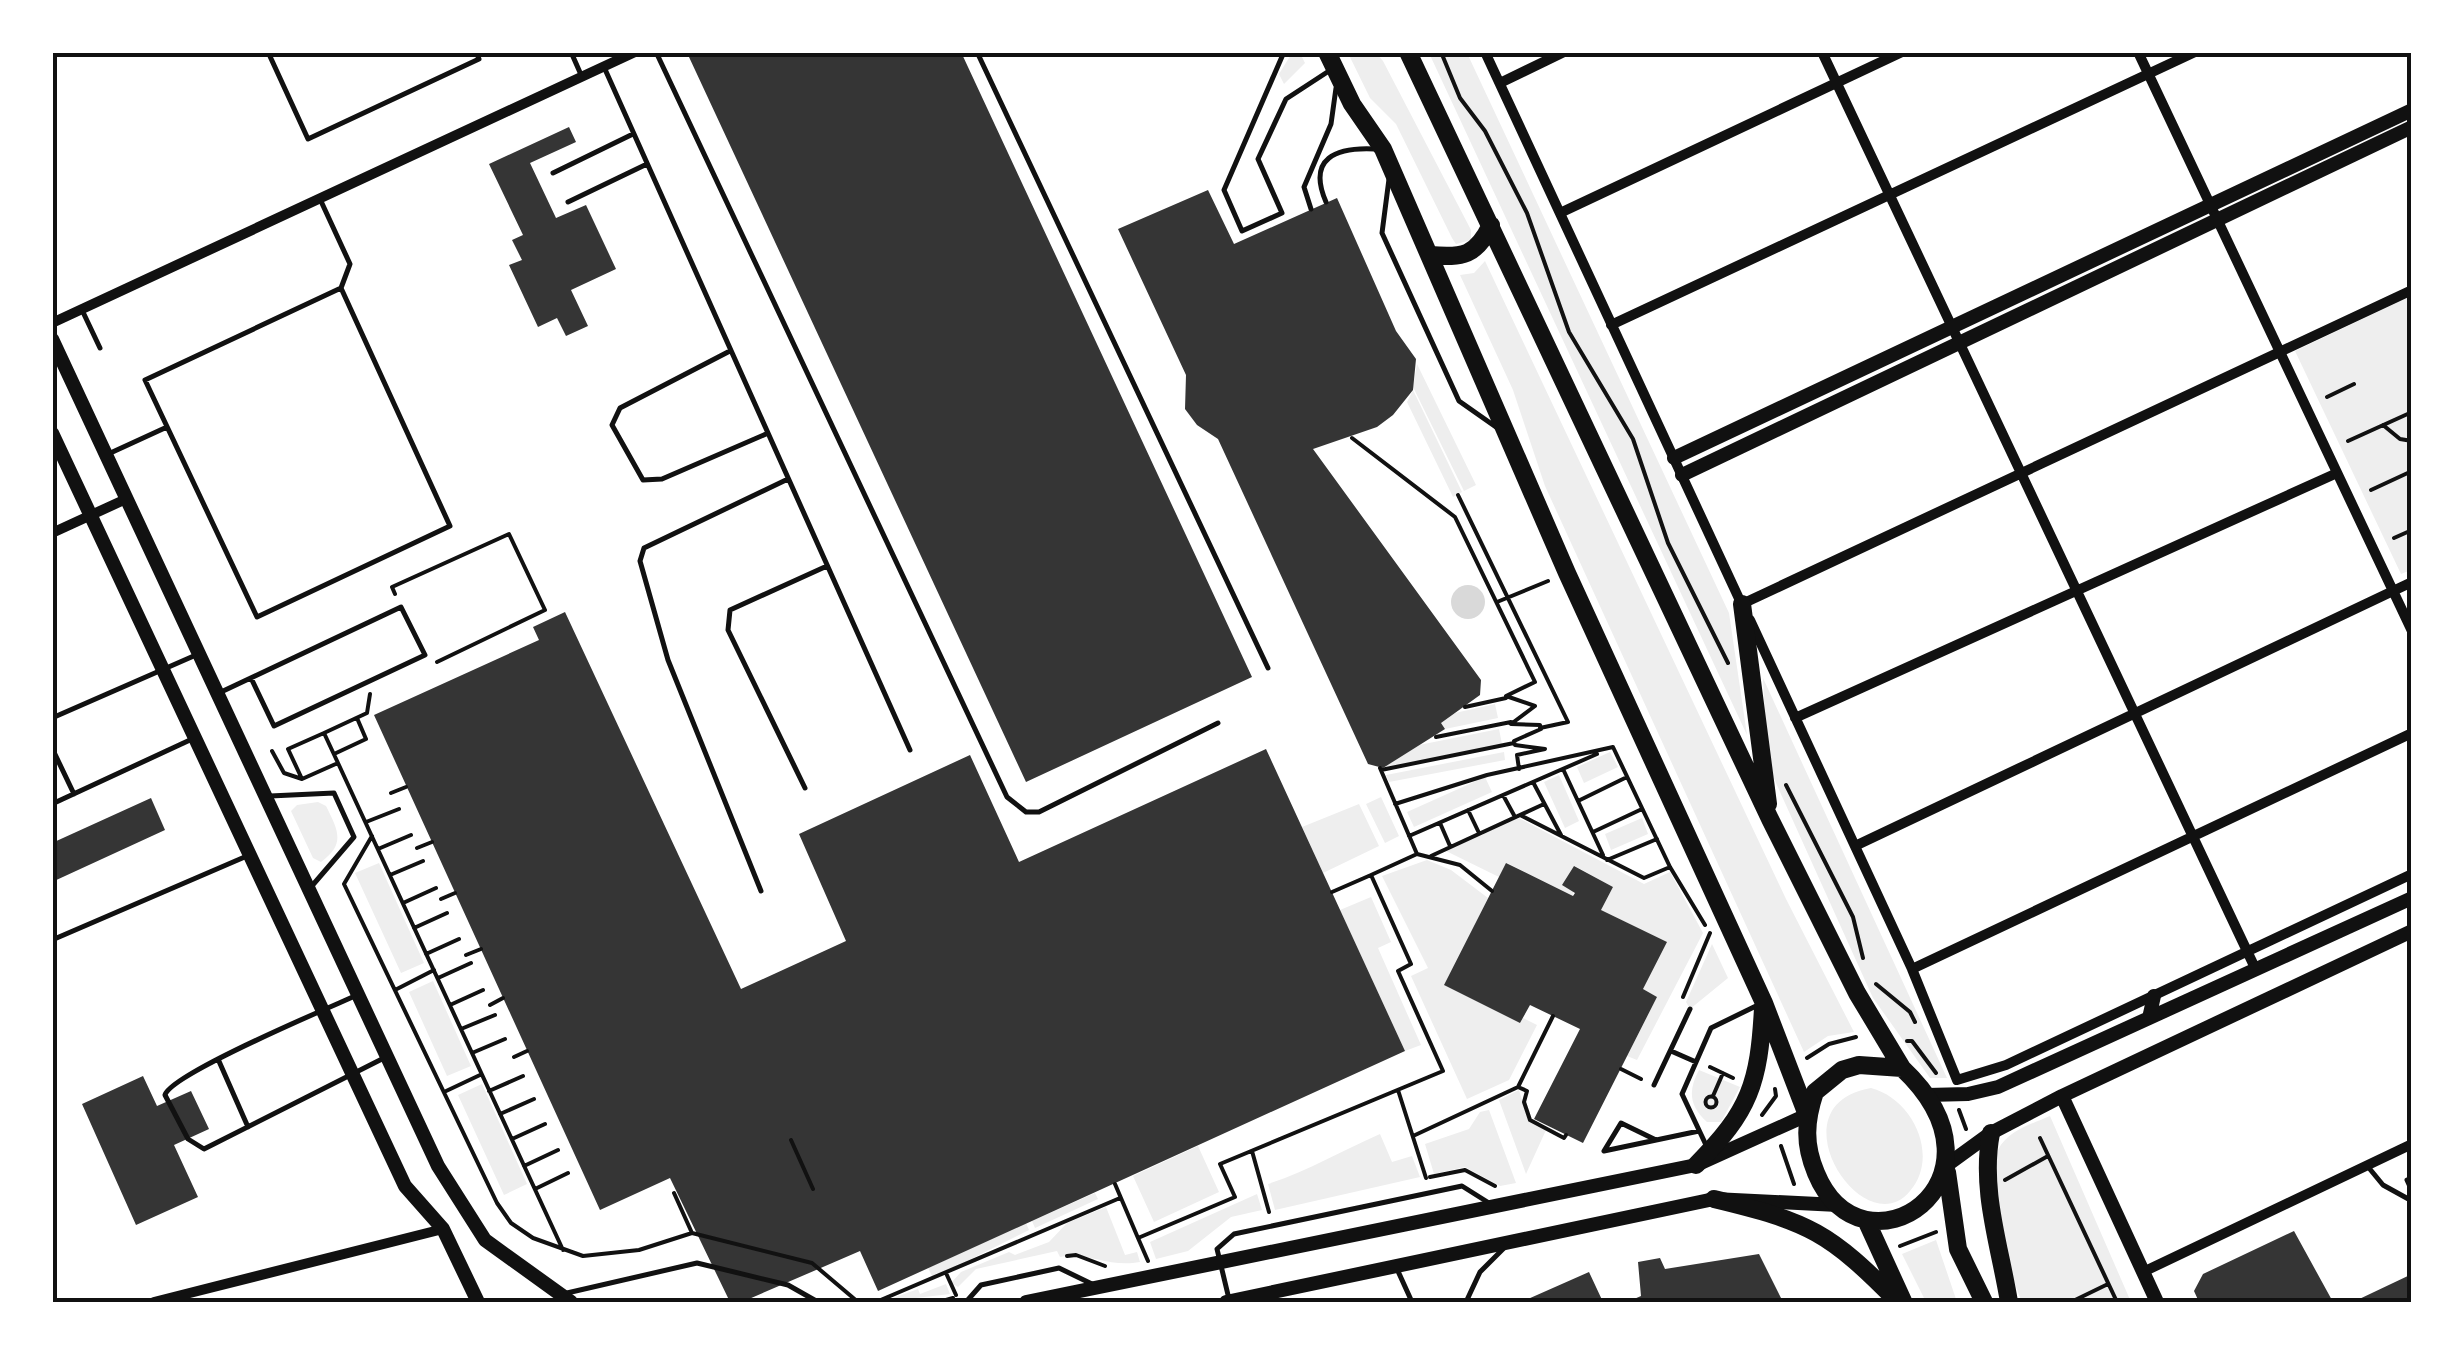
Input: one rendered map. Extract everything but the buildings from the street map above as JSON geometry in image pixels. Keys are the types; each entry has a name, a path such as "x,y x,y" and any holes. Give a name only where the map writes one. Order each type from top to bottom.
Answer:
{"main road":[{"path":"1408,56 1770,819 1892,1041 1902,1068 1926,1095 1944,1140 1958,1249 1984,1302"},
{"path":"1333,65 1352,104 1387,158 1764,1002 1807,1115 1811,1159 1826,1191 1838,1206 1866,1220 1885,1221 1917,1211 1936,1192 1947,1169"},
{"path":"1430,255 1464,256 1475,252 1491,224"},
{"path":"1742,604 1770,819"},
{"path":"1702,1158 1734,1125 1760,1070 1764,1002"},
{"path":"1807,1115 1815,1092 1842,1070 1859,1065 1902,1068"},
{"path":"1992,1133 1987,1156 1989,1200 2009,1302"},
{"path":"1714,1199 1787,1216 1826,1236 1900,1302"},
{"path":"1866,1220 1900,1302"}],"street":[{"path":"52,323 635,52"},
{"path":"1485,52 1912,969 1957,1080 2006,1065 2412,874"},
{"path":"1500,83 1564,52"},
{"path":"1822,52 2256,970"},
{"path":"1560,213 1902,52"},
{"path":"2138,52 2412,631"},
{"path":"1611,324 2195,52"},
{"path":"1682,475 1960,344 2412,110"},
{"path":"1674,458 1952,327 2412,127"},
{"path":"1742,604 2412,290"},
{"path":"52,339 462,1208 486,1240 564,1299"},
{"path":"52,433 59,464 91,515 405,1186 443,1229 478,1302"},
{"path":"1795,718 2337,473"},
{"path":"52,533 126,499"},
{"path":"1855,846 2412,582"},
{"path":"1912,969 2412,733"},
{"path":"1926,1095 1968,1094 1998,1087 2412,898"},
{"path":"1947,1169 1992,1133 2062,1096 2412,931"},
{"path":"2149,1018 2154,996"},
{"path":"2062,1096 2157,1302"},
{"path":"1026,1302 1495,1206 1702,1158 1807,1115"},
{"path":"2143,1272 2412,1144"},
{"path":"1228,1302 1714,1199 1838,1206"},
{"path":"154,1302 443,1229"}],"lane":[{"path":"268,52 308,139 479,59 476,52"},
{"path":"570,52 582,77"},
{"path":"656,52 1007,797 1026,812 1039,812 1218,723"},
{"path":"977,52 1268,668"},
{"path":"1284,52 1224,190 1242,231 1282,213 1258,160 1286,99 1333,65"},
{"path":"1312,209 1304,187 1332,124 1333,65"},
{"path":"604,67 728,352 910,750"},
{"path":"554,172 633,134"},
{"path":"1326,202 1320,176 1330,155 1344,149 1387,158 1382,233 1459,401 1510,436"},
{"path":"568,202 647,164"},
{"path":"320,199 350,264 341,288 145,380 257,618 450,526 341,288"},
{"path":"82,310 100,348"},
{"path":"728,352 620,408 612,424 643,480 662,479 767,434"},
{"path":"106,455 167,427"},
{"path":"761,890 668,660 640,561 644,548 788,479"},
{"path":"804,788 728,630 730,610 827,566"},
{"path":"217,693 401,608 425,655 274,726 251,678"},
{"path":"52,718 199,654"},
{"path":"52,804 195,738"},
{"path":"52,748 74,794"},
{"path":"265,796 334,793 354,837 309,890"},
{"path":"52,940 250,855"},
{"path":"358,994 218,1059 172,1084 165,1095 196,1147 204,1149 387,1056"},
{"path":"1702,1158 1700,1131 1682,1094 1711,1028 1764,1002"},
{"path":"1654,1085 1690,1010"},
{"path":"1670,1051 1696,1062"},
{"path":"218,1059 248,1126"},
{"path":"1656,1140 1621,1123 1604,1151 1700,1131"},
{"path":"2367,1165 2382,1185 2412,1201"},
{"path":"2412,1178 2407,1180 2412,1190"},
{"path":"1228,1302 1217,1248 1234,1234 1462,1186 1495,1206"},
{"path":"1466,1302 1480,1272 1510,1243"},
{"path":"564,1299 698,1263 788,1285 818,1302"},
{"path":"1395,1267 1412,1302"},
{"path":"966,1302 981,1285 1059,1268 1100,1288"}],"path":[{"path":"1440,52 1460,98 1485,131 1527,213 1569,332 1633,440 1668,543 1730,668"},
{"path":"2327,397 2354,384"},
{"path":"2348,442 2412,412"},
{"path":"2383,424 2400,439 2412,441"},
{"path":"1352,438 1455,517 1535,682 1506,698 1465,708"},
{"path":"2371,490 2412,471"},
{"path":"1458,495 1568,722 1540,728 1514,744"},
{"path":"2394,538 2412,530"},
{"path":"392,587 509,534 545,610 430,665"},
{"path":"1496,602 1528,589"},
{"path":"302,779 288,749 367,713 370,694"},
{"path":"1436,737 1511,722 1535,706 1506,698"},
{"path":"334,754 366,739 356,718"},
{"path":"1511,722 1540,728"},
{"path":"324,733 563,1250"},
{"path":"1416,854 1380,769 1514,744 1544,746 1517,755 1519,769"},
{"path":"1395,804 1612,747"},
{"path":"1408,836 1612,747"},
{"path":"1612,747 1670,867 1711,936 1679,1005"},
{"path":"272,750 284,774 302,779 338,763"},
{"path":"1564,769 1606,859"},
{"path":"1578,800 1627,777"},
{"path":"1783,779 1844,900 1866,966"},
{"path":"1533,782 1561,836"},
{"path":"391,793 406,787"},
{"path":"1503,795 1518,816 1644,878 1670,867"},
{"path":"1430,856 1544,804"},
{"path":"366,822 399,809"},
{"path":"1592,832 1642,809"},
{"path":"1468,810 1479,834"},
{"path":"1440,823 1450,847"},
{"path":"378,849 411,835"},
{"path":"372,836 344,884 503,1214 533,1238 583,1256 616,1254 692,1233 812,1263 858,1302"},
{"path":"1606,859 1657,839"},
{"path":"416,848 432,842"},
{"path":"1332,892 1416,854 1468,870 1492,891"},
{"path":"390,876 423,860"},
{"path":"1138,1238 1234,1197 1220,1164 1443,1071 1398,972 1411,964 1371,875"},
{"path":"403,903 436,888"},
{"path":"440,899 455,893"},
{"path":"1834,905 1844,900"},
{"path":"414,928 447,914"},
{"path":"426,954 459,939"},
{"path":"466,955 481,949"},
{"path":"438,978 470,963"},
{"path":"395,990 434,970"},
{"path":"1872,982 1910,1012 1918,1030"},
{"path":"450,1005 483,990"},
{"path":"490,1005 504,998"},
{"path":"461,1030 494,1015"},
{"path":"1413,1136 1518,1087 1553,1016"},
{"path":"472,1052 506,1038"},
{"path":"1807,1058 1829,1044 1856,1038"},
{"path":"1892,1041 1912,1042 1942,1081 1926,1047"},
{"path":"514,1056 528,1051"},
{"path":"1696,1062 1752,1086"},
{"path":"1621,1068 1644,1080"},
{"path":"1713,1096 1723,1073"},
{"path":"444,1092 482,1074"},
{"path":"490,1091 523,1076"},
{"path":"1518,1087 1527,1091 1524,1102 1530,1120 1566,1135"},
{"path":"1398,1090 1426,1178"},
{"path":"500,1114 534,1099"},
{"path":"1958,1107 1970,1138"},
{"path":"512,1139 545,1124"},
{"path":"2040,1138 2118,1302"},
{"path":"790,1140 813,1189"},
{"path":"1780,1141 1796,1188"},
{"path":"524,1166 558,1150"},
{"path":"1252,1151 1269,1212"},
{"path":"1992,1187 2048,1156"},
{"path":"1465,1170 1504,1191"},
{"path":"534,1189 568,1173"},
{"path":"1114,1184 1150,1264 1134,1268"},
{"path":"674,1194 692,1233"},
{"path":"876,1302 1120,1198"},
{"path":"1900,1246 1936,1232"},
{"path":"1057,1259 1076,1254 1119,1272"},
{"path":"946,1273 956,1295"},
{"path":"2071,1302 2108,1284"},
{"path":"939,1302 949,1301"}],"shaded area":[{"path":"1292,53 1300,53 1305,63 1284,84 1279,74"},
{"path":"1348,53 1376,53 1383,61 1471,230 1471,240 1456,244 1452,238 1396,124 1370,98"},
{"path":"1429,53 1467,53 1729,613 1747,735"},
{"path":"1485,261 1786,899 1854,1032 1828,1036 1804,1052 1545,486 1513,390 1460,275 1474,273"},
{"path":"2411,296 2411,570 2401,574 2295,351"},
{"path":"1417,364 1476,485 1464,491 1413,387"},
{"path":"1413,390 1462,492 1453,497 1407,402"},
{"path":"1468,585 1480,590 1485,602 1480,614 1468,619 1456,614 1451,602 1456,590"},
{"path":"1763,678 1947,1078 1930,1078 1873,998 1767,763"},
{"path":"1495,704 1498,718 1445,729 1441,723 1455,713"},
{"path":"1499,729 1502,744 1383,768 1419,745"},
{"path":"1504,752 1505,760 1389,782 1386,775"},
{"path":"1610,752 1618,767 1584,783 1577,767"},
{"path":"1559,775 1579,821 1565,828 1544,782"},
{"path":"1485,777 1492,792 1414,827 1407,812"},
{"path":"1381,797 1399,836 1385,843 1366,804"},
{"path":"318,802 326,806 337,836 334,849 321,862 313,858 291,811 297,805"},
{"path":"1359,804 1379,846 1323,873 1302,827"},
{"path":"1519,818 1644,884 1670,872 1703,933 1637,1060 1627,1056 1657,997 1643,989 1666,942 1601,910 1613,887 1575,866 1573,896 1507,863 1499,877 1446,851"},
{"path":"1642,818 1648,834 1611,850 1605,834"},
{"path":"1427,860 1451,870 1488,898 1445,985 1520,1023 1523,1018 1537,1025 1509,1080 1467,1099 1411,976 1428,968 1382,876"},
{"path":"379,863 424,963 401,973 355,873"},
{"path":"1371,897 1391,942 1378,948 1421,1045 1405,1051 1340,910"},
{"path":"1712,944 1728,978 1690,1009 1686,1002"},
{"path":"433,981 471,1066 447,1076 409,992"},
{"path":"1699,1070 1740,1087 1721,1122 1707,1122 1694,1104 1693,1084"},
{"path":"482,1084 527,1184 504,1195 458,1095"},
{"path":"1871,1088 1886,1094 1910,1116 1922,1146 1919,1177 1910,1191 1891,1203 1870,1201 1851,1188 1836,1167 1827,1143 1828,1119 1842,1100"},
{"path":"1519,1090 1528,1120 1546,1130 1526,1174 1499,1100"},
{"path":"1489,1110 1516,1183 1500,1186 1465,1167 1434,1174 1425,1144 1469,1129 1480,1112"},
{"path":"2050,1116 2131,1302 2022,1302 1999,1226 1994,1165 1998,1150 2008,1137"},
{"path":"1380,1134 1392,1162 1412,1156 1420,1177 1275,1210 1268,1184"},
{"path":"1198,1146 1219,1192 1154,1222 1133,1176"},
{"path":"1095,1193 1098,1199 1035,1228 1032,1221"},
{"path":"1257,1194 1262,1210 1231,1217 1188,1251 1156,1259 1150,1242"},
{"path":"1106,1207 1125,1255 1137,1252 1140,1262 1060,1257 1057,1251 976,1269 958,1287 951,1283 961,1272 1009,1252 1015,1255 1049,1242 1067,1223"},
{"path":"1026,1223 1029,1230 933,1278 928,1268"},
{"path":"1936,1240 1957,1302 1926,1302 1902,1254"},
{"path":"946,1284 950,1294 882,1302 918,1289 920,1294"}]}
